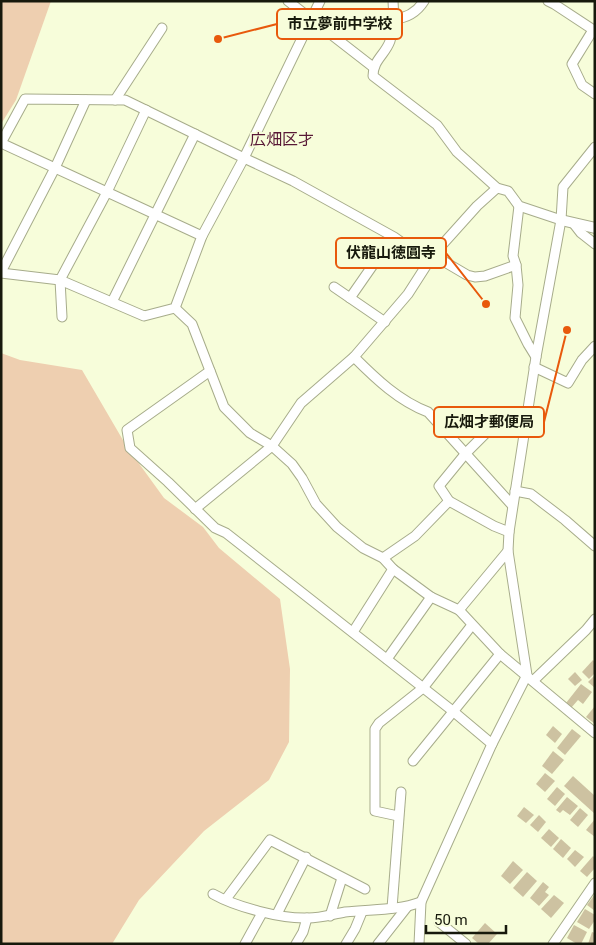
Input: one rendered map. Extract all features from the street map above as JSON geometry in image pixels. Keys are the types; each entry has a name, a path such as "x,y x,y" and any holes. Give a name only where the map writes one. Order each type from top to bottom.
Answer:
{"street":[{"path":"288,1 373,67"},
{"path":"175,308 202,236 244,158 320,1"},
{"path":"392,1 394,19 389,42 373,67 373,76 437,125 457,152 497,188 508,192 519,206 574,224 595,228"},
{"path":"394,19 405,18 420,8 424,1"},
{"path":"548,1 594,31 572,64 582,85 595,94"},
{"path":"115,100 162,28"},
{"path":"202,236 1,143 25,99 125,100 332,202 394,236 408,247 433,255 467,275 475,277 485,276 516,265"},
{"path":"86,100 55,168 1,273 60,280 144,316 175,308"},
{"path":"62,317 60,280 107,192 146,110"},
{"path":"112,302 195,134"},
{"path":"530,678 508,551 512,505 534,367 561,220 563,187 595,147"},
{"path":"195,509 272,446 301,403 354,357 408,294 433,255 476,206 497,188"},
{"path":"519,206 513,256 518,285 515,318 536,357"},
{"path":"574,224 581,233 595,244"},
{"path":"350,298 382,252"},
{"path":"334,287 385,322"},
{"path":"175,308 192,324 224,407 250,433 272,446 292,464 316,504 337,527 363,548 383,558 393,569 431,597 459,610 500,654 595,733"},
{"path":"534,367 568,383 582,360 595,346"},
{"path":"354,357 376,380 414,407 428,412 512,505"},
{"path":"210,372 126,430 130,448 215,528 226,533 353,632 492,744"},
{"path":"500,419 466,452 439,486 449,501 494,526 509,532"},
{"path":"515,491 531,494 595,546"},
{"path":"383,558 415,536 449,501"},
{"path":"459,610 508,551"},
{"path":"353,632 393,569"},
{"path":"387,659 431,597"},
{"path":"418,944 421,902 492,744 530,678 586,630 595,619"},
{"path":"398,816 375,811 376,729 379,723 423,688 472,625"},
{"path":"413,761 500,654"},
{"path":"392,908 401,792"},
{"path":"226,899 270,840 365,889"},
{"path":"277,914 306,858"},
{"path":"330,916 342,878"},
{"path":"553,944 595,884"},
{"path":"212,894 262,913 277,914 290,918 330,916 346,912 407,907 421,902"},
{"path":"378,944 407,907"},
{"path":"346,944 362,912"},
{"path":"245,944 262,913"},
{"path":"296,944 303,932 307,918"},
{"path":"439,922 466,944"}],"shaded area":[{"path":"1,1 51,1 16,100 1,124"},
{"path":"1,353 20,360 82,370 127,447 164,498 203,527 219,548 280,599 290,669 289,742 269,780 204,831 139,900 112,944 1,944"}],"building":[{"path":"593,660 595,662 595,673 589,679 582,672"},
{"path":"575,672 582,680 575,686 568,679"},
{"path":"595,675 595,688 588,682"},
{"path":"581,684 592,692 583,704 578,700 571,708 566,703"},
{"path":"595,706 595,724 586,717"},
{"path":"553,726 562,734 555,743 546,735"},
{"path":"572,729 581,736 565,755 557,748"},
{"path":"553,751 564,760 552,774 542,766"},
{"path":"545,773 555,781 545,792 536,784"},
{"path":"573,776 595,796 595,814 564,786"},
{"path":"557,787 565,794 555,806 547,799"},
{"path":"567,797 578,806 570,815 563,810 560,813 556,810"},
{"path":"524,807 534,815 526,823 517,816"},
{"path":"580,808 588,815 578,827 570,820"},
{"path":"539,815 546,822 538,832 530,825"},
{"path":"595,819 595,837 586,830"},
{"path":"549,829 559,838 551,847 541,838"},
{"path":"561,839 571,848 563,858 553,849"},
{"path":"575,850 584,857 575,867 567,859"},
{"path":"593,856 595,858 595,868 587,877 580,871"},
{"path":"513,861 523,870 510,884 501,876"},
{"path":"527,872 537,881 523,897 513,888"},
{"path":"543,882 549,887 545,892 549,895 539,906 530,898"},
{"path":"595,894 595,911 587,905"},
{"path":"554,895 564,903 551,918 541,909"},
{"path":"585,909 595,915 595,920 589,929 577,922"},
{"path":"485,923 497,934 488,944 479,944 472,938"},
{"path":"574,925 587,932 581,944 577,944 567,938"},
{"path":"592,932 595,933 595,944 588,944"}],"place":[{"name":"市立夢前中学校","path":"218,39"},
{"name":"伏龍山徳圓寺","path":"486,304"},
{"name":"広畑才郵便局","path":"567,330"}],"district":[{"name":"広畑区才","path":"282,139"}]}
